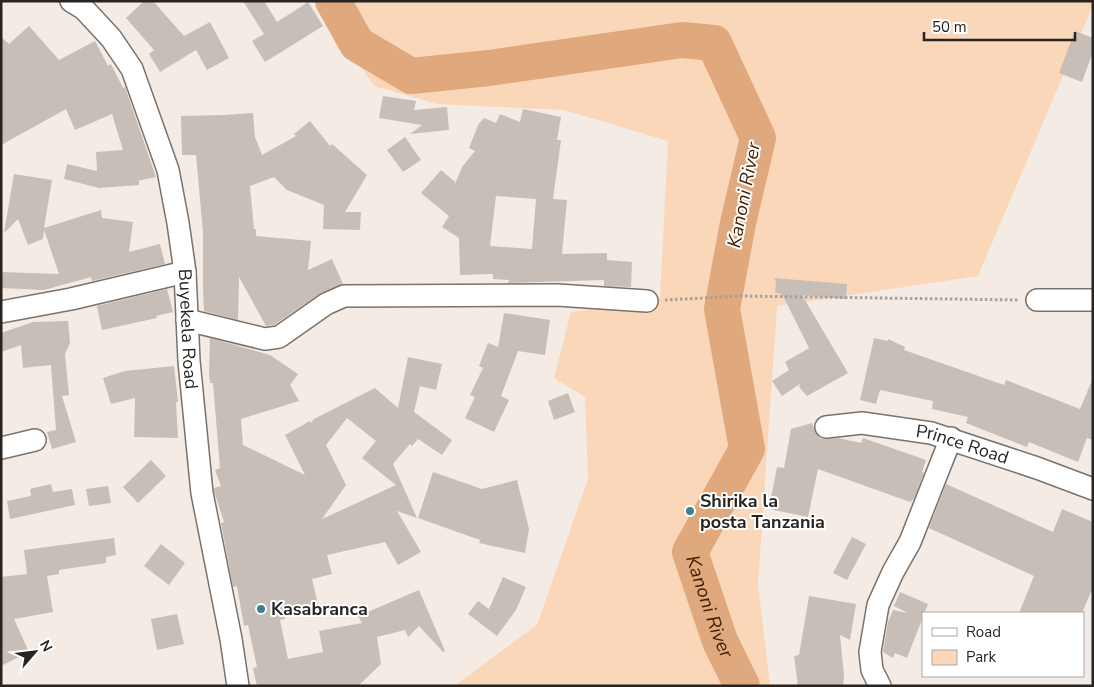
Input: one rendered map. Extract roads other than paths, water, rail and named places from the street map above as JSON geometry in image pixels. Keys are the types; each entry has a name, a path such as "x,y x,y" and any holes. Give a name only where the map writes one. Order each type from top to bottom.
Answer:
{"street":[{"name":"Buyekela Road","path":"71,1 84,9 111,38 132,69 168,170 185,272 189,361 202,493 238,686"},
{"path":"1,312 71,299 185,272"},
{"path":"187,320 265,339 279,337 326,304 344,296 557,294 647,301"},
{"path":"1037,300 1093,300"},
{"name":"Prince Road","path":"826,427 862,423 931,433 951,438 1093,489"},
{"path":"880,686 872,670 870,652 878,605 893,572 910,542 951,438"},
{"path":"1,448 35,440"}],"waterway":[{"name":"Kanoni River","path":"333,1 357,44 411,76 489,68 682,40 714,43 758,138 738,223 722,309 747,449 690,552 720,641 742,686"}],"place":[{"name":"Shirika la posta Tanzania","path":"690,511"},
{"name":"Kasabranca","path":"261,609"}]}
